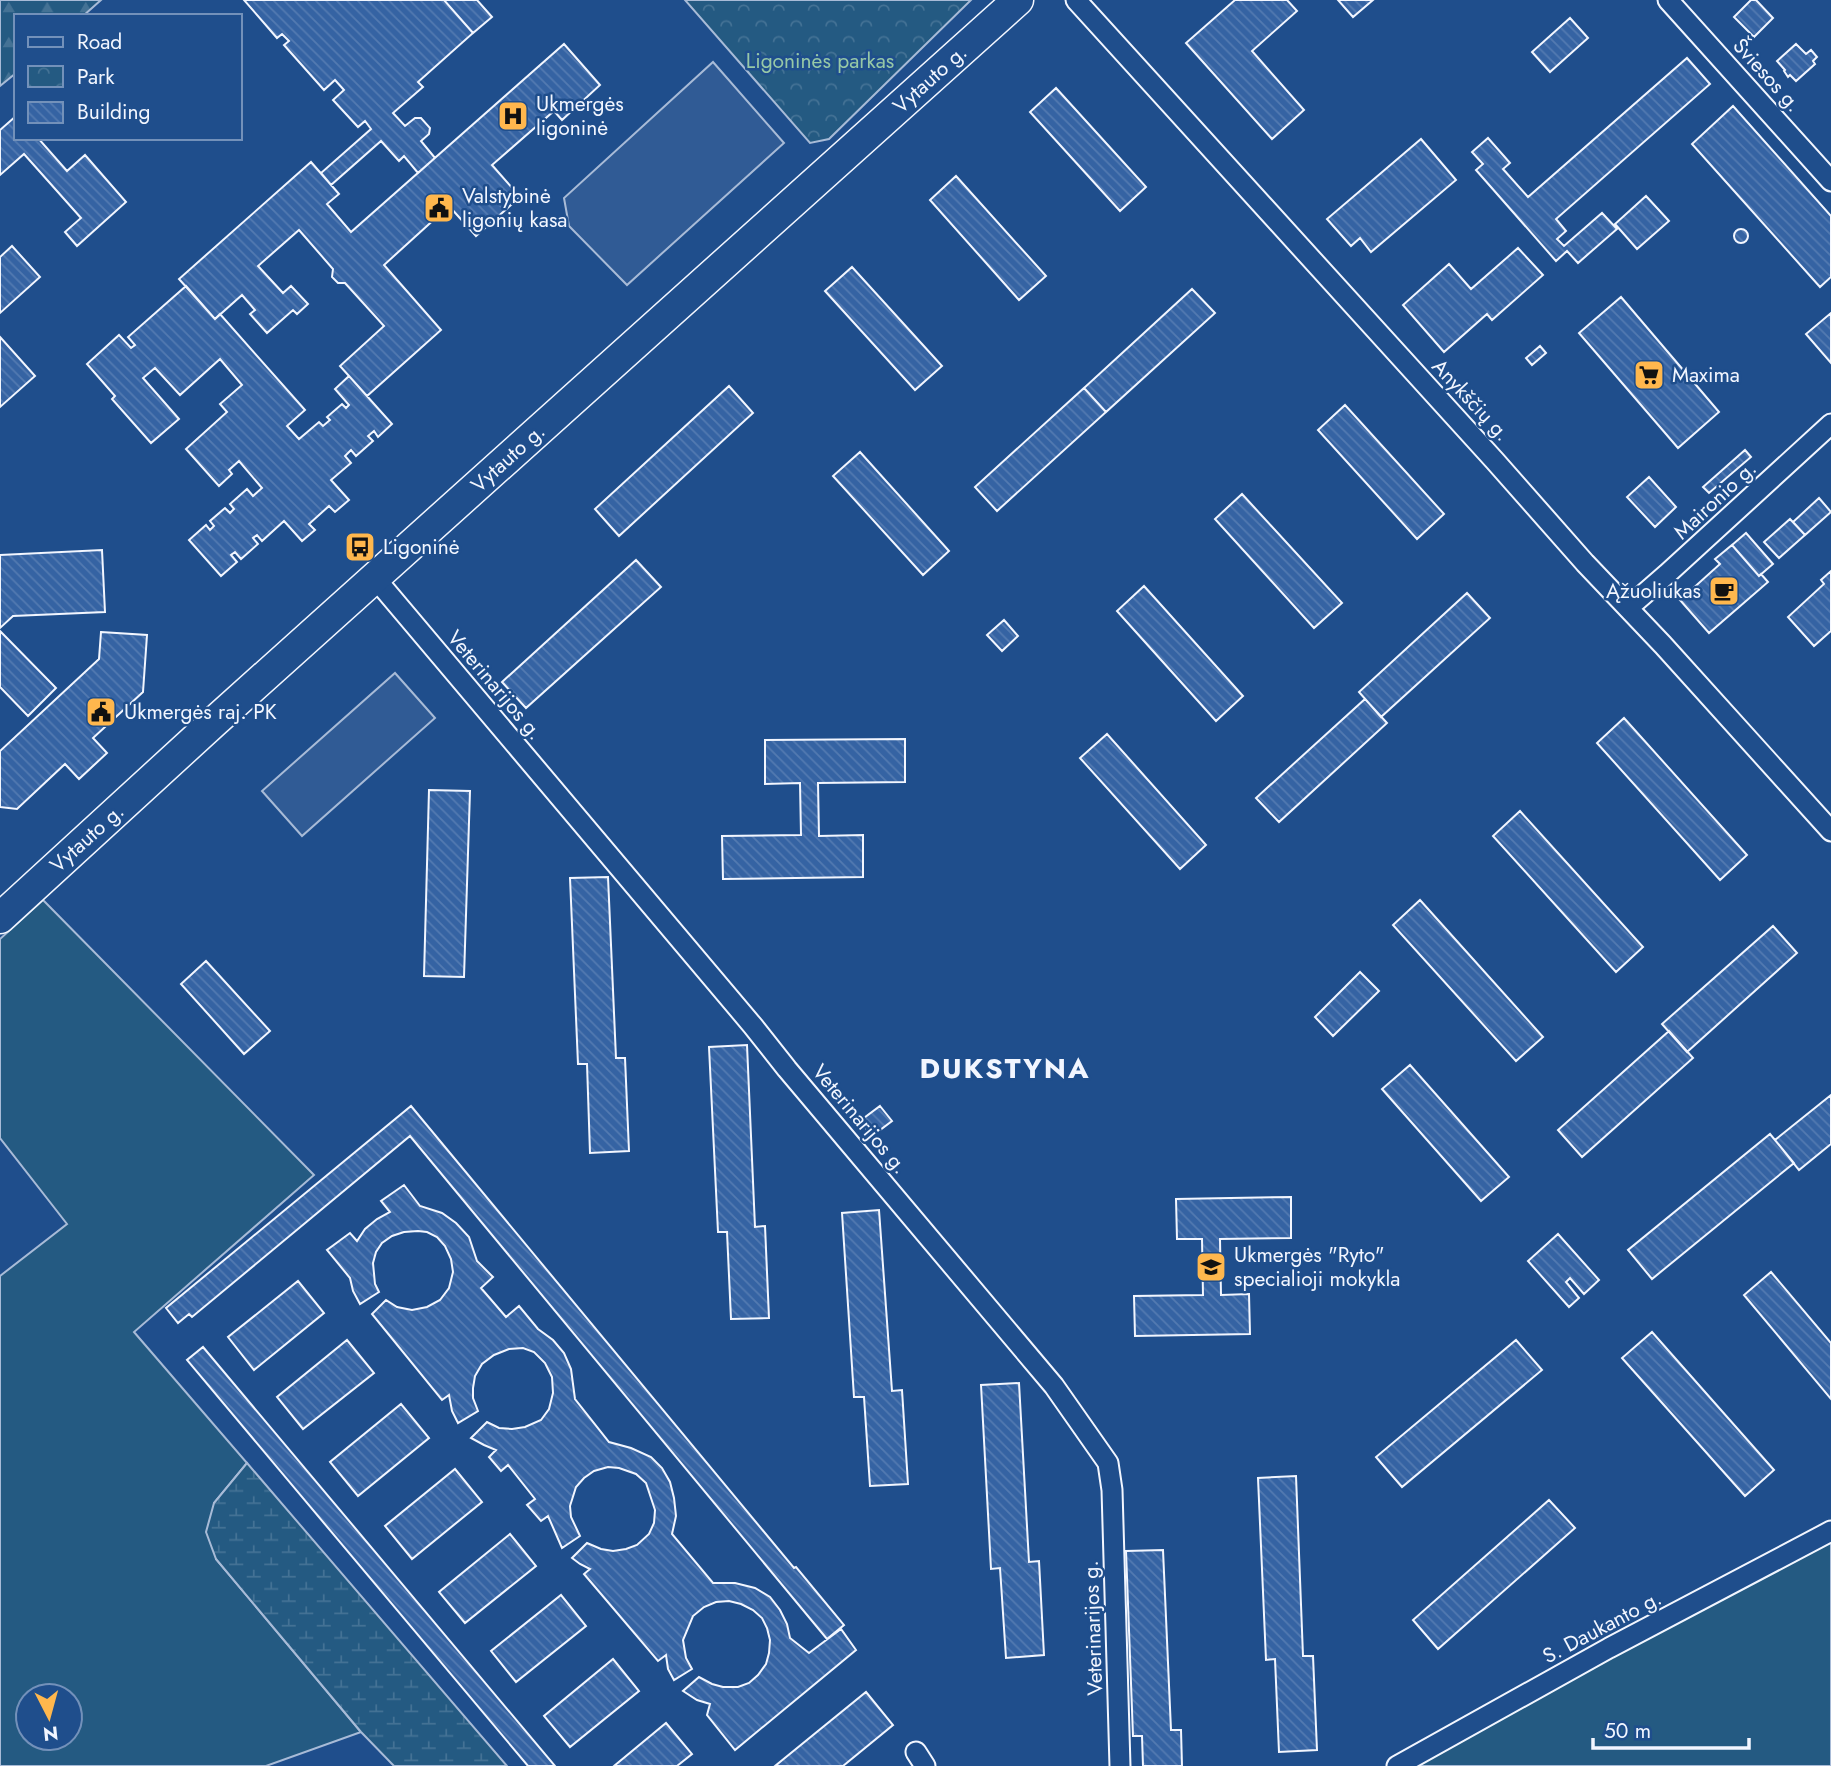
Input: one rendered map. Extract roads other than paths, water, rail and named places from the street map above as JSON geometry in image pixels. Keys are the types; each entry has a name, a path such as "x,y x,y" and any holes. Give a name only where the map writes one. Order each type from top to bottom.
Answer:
{"main road":[{"name":"Vytauto g.","path":"0,918 1018,0"}],"street":[{"name":"Anykščių g.","path":"1076,0 1495,461 1585,564 1831,831"},
{"name":"Šviesos g.","path":"1668,0 1831,181"},
{"name":"Maironio g.","path":"1628,608 1831,424"},
{"name":"Veterinarijos g.","path":"375,578 1054,1386 1108,1463 1112,1490 1120,1766"},
{"name":"S. Daukanto g.","path":"1397,1766 1609,1648 1831,1531"}],"place":[{"name":"Ukmergės ligoninė","path":"513,116"},
{"name":"Valstybinė ligonių kasa","path":"439,208"},
{"name":"Maxima","path":"1649,375"},
{"name":"Ligoninė","path":"360,547"},
{"name":"Ąžuoliukas","path":"1724,591"},
{"name":"Ukmergės raj. PK","path":"101,712"},
{"name":"Ukmergės \"Ryto\" specialioji mokykla","path":"1211,1267"}],"district":[{"name":"DUKSTYNA","path":"1005,1068"}],"park label":[{"name":"Ligoninės parkas","path":"820,61"}]}
